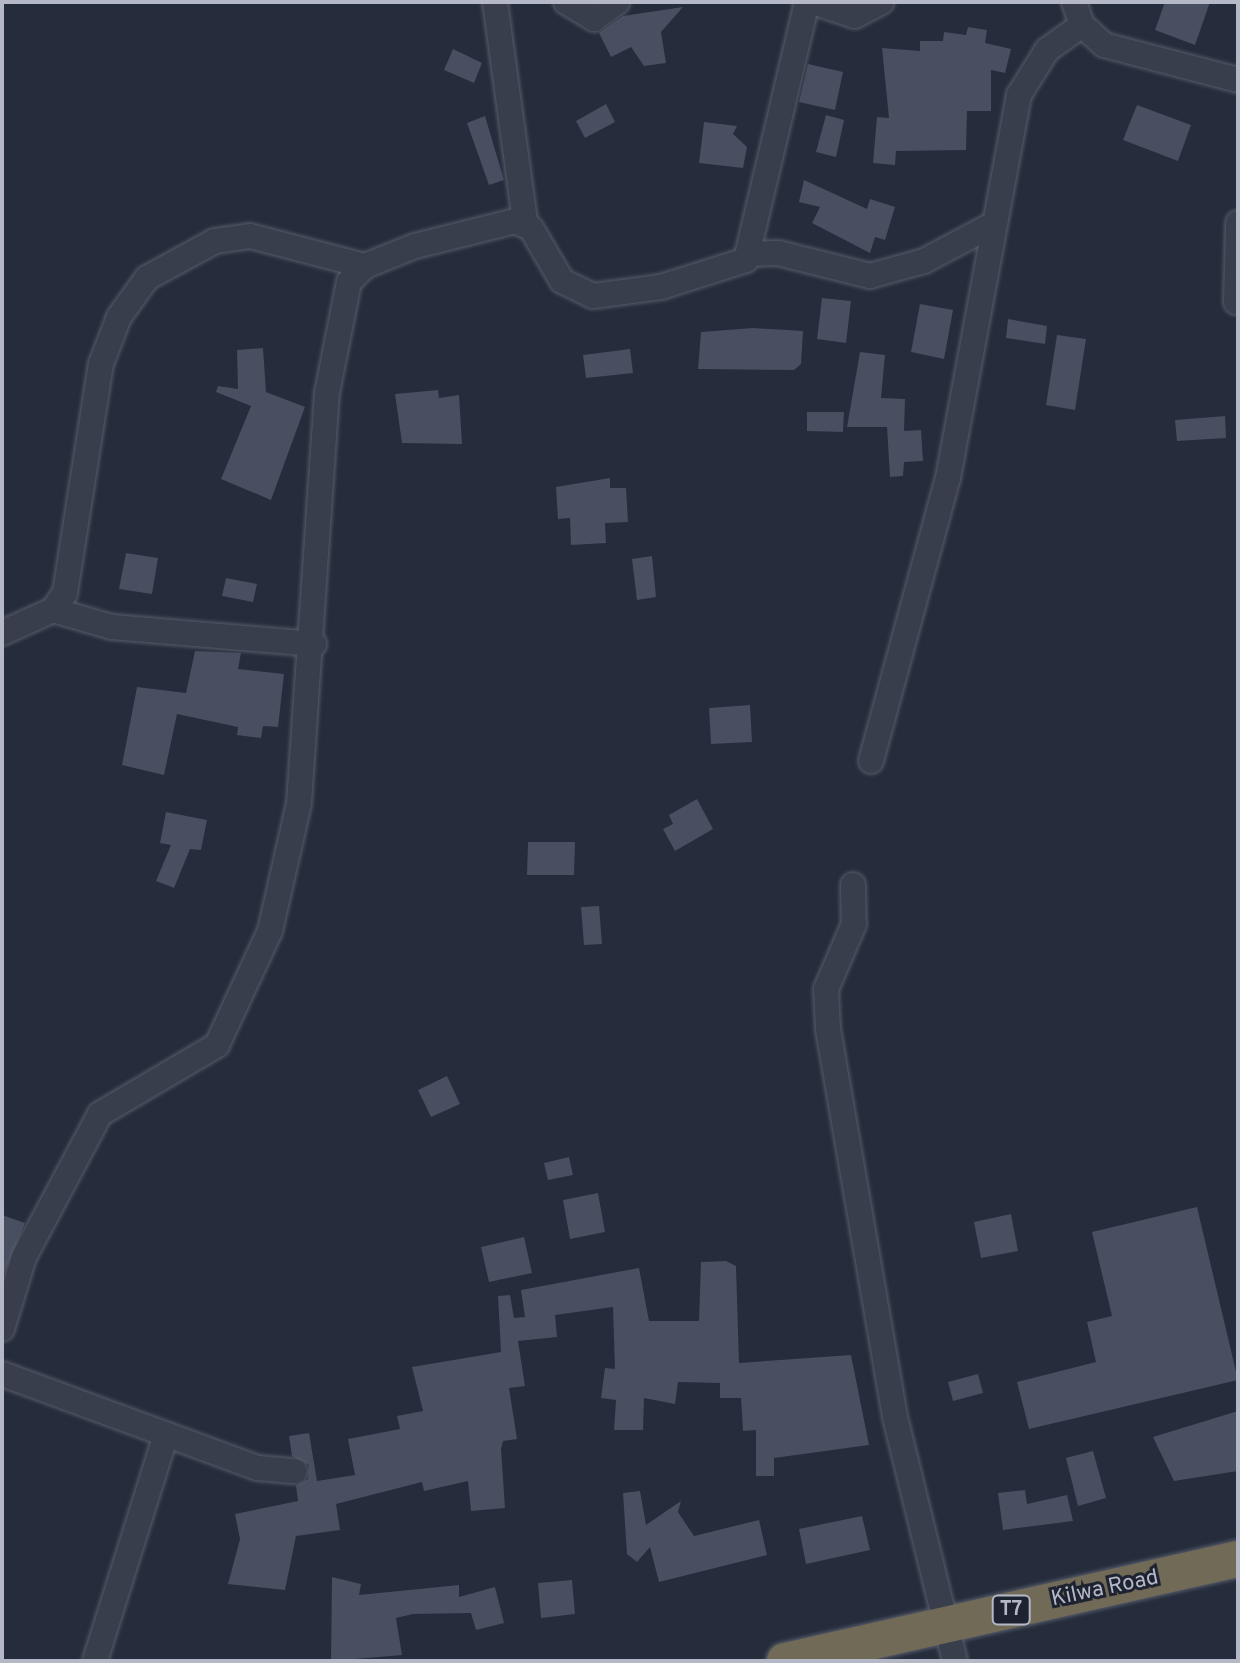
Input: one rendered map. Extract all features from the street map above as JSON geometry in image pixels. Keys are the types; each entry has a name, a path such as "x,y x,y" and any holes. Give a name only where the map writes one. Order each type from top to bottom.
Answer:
{"highway":[{"name":"Kilwa Road","path":"785,1661 1238,1559"}],"street":[{"path":"495,2 525,222 562,281 593,296 700,278 748,254 778,253 870,276 924,261 990,226"},
{"path":"566,2 591,19 617,2"},
{"path":"748,254 807,2"},
{"path":"813,2 855,16 881,2"},
{"path":"871,761 948,478 990,226 1032,68 1078,13 1104,45 1238,80"},
{"path":"2,1329 24,1257 100,1114 207,1055 248,984 287,871 314,644 335,327 349,282 365,266 477,226 525,222"},
{"path":"1236,302 1238,223"},
{"path":"2,633 53,610 65,593 101,364 119,317 147,278 215,241 250,236 365,266"},
{"path":"53,610 112,627 314,644"},
{"path":"853,885 854,924 826,989 828,1029 895,1417 942,1625 955,1661"},
{"path":"2,1374 258,1468 295,1471"},
{"path":"95,1661 166,1435"}],"building":[{"path":"1165,2 1210,2 1195,45 1155,30"},
{"path":"683,7 661,32 666,63 644,66 631,47 611,57 599,33 623,16"},
{"path":"968,27 987,30 985,43 1011,49 1005,73 991,70 991,111 967,111 966,150 896,151 895,165 873,163 877,117 889,118 882,48 920,51 920,41 943,41 944,32 966,35"},
{"path":"453,49 482,63 474,83 444,70"},
{"path":"808,64 843,72 835,110 799,102"},
{"path":"606,104 615,122 585,138 576,121"},
{"path":"1137,105 1191,125 1178,161 1123,140"},
{"path":"826,115 844,120 836,157 816,152"},
{"path":"485,116 504,180 489,185 467,123"},
{"path":"704,122 737,126 733,134 747,147 743,168 699,163"},
{"path":"804,180 867,209 870,199 895,207 885,240 875,237 870,253 812,223 820,207 799,202"},
{"path":"822,298 851,301 846,343 817,339"},
{"path":"920,304 953,310 944,359 911,352"},
{"path":"1008,319 1047,326 1045,344 1006,338"},
{"path":"753,328 803,331 801,364 794,370 698,369 701,332"},
{"path":"1057,335 1086,339 1075,410 1046,405"},
{"path":"263,348 266,392 305,407 271,500 221,479 251,406 216,392 218,386 238,389 237,350"},
{"path":"630,349 633,373 586,378 583,355"},
{"path":"860,352 885,355 881,398 905,399 904,431 921,430 923,461 904,462 903,476 890,477 887,427 847,427"},
{"path":"438,390 439,398 459,395 462,444 402,443 395,394"},
{"path":"807,412 844,412 843,432 807,431"},
{"path":"1225,416 1226,438 1177,441 1175,420"},
{"path":"610,478 610,488 626,488 628,522 605,523 606,543 571,545 570,518 558,519 556,487"},
{"path":"126,553 158,558 152,594 119,589"},
{"path":"652,556 656,597 637,600 632,559"},
{"path":"226,578 257,584 253,602 222,596"},
{"path":"195,651 241,653 238,669 284,674 278,727 263,726 261,738 237,735 238,727 177,714 164,775 122,765 137,687 186,693"},
{"path":"750,705 752,742 711,744 709,708"},
{"path":"697,799 713,829 675,851 663,829 673,824 669,815"},
{"path":"166,812 207,820 201,850 190,849 174,888 156,881 171,845 160,843"},
{"path":"528,842 575,842 574,875 527,875"},
{"path":"599,906 602,944 584,945 581,907"},
{"path":"447,1076 460,1104 431,1117 418,1090"},
{"path":"569,1157 573,1175 548,1180 544,1163"},
{"path":"598,1193 605,1232 570,1239 563,1200"},
{"path":"1197,1207 1238,1380 1029,1429 1017,1382 1096,1362 1087,1322 1112,1316 1092,1232"},
{"path":"1011,1214 1018,1251 981,1258 974,1222"},
{"path":"2,1215 25,1223 2,1278"},
{"path":"524,1237 532,1273 489,1282 481,1247"},
{"path":"726,1261 736,1266 739,1363 851,1355 869,1445 774,1458 774,1476 756,1476 756,1430 743,1431 741,1398 720,1398 720,1383 678,1382 675,1404 644,1398 643,1430 614,1430 616,1400 601,1398 605,1368 615,1369 613,1307 555,1315 557,1337 518,1341 525,1386 509,1388 517,1439 503,1441 501,1449 505,1508 471,1511 468,1481 424,1491 422,1482 336,1504 340,1530 296,1536 285,1590 228,1584 240,1539 235,1514 298,1501 296,1486 308,1479 309,1465 292,1456 289,1436 309,1433 317,1481 355,1475 348,1439 400,1429 397,1416 423,1411 412,1367 501,1352 498,1296 510,1295 514,1318 525,1317 521,1290 639,1268 649,1321 699,1321 701,1262"},
{"path":"978,1374 983,1393 953,1401 948,1382"},
{"path":"1238,1411 1238,1471 1174,1481 1153,1437"},
{"path":"1093,1451 1106,1498 1078,1506 1066,1458"},
{"path":"1025,1490 1027,1504 1067,1495 1073,1521 1003,1530 998,1493"},
{"path":"640,1491 646,1525 681,1501 678,1512 694,1536 759,1520 767,1555 659,1582 650,1547 637,1562 627,1554 623,1493"},
{"path":"862,1516 870,1550 806,1564 799,1529"},
{"path":"332,1577 361,1584 359,1595 459,1585 459,1597 495,1587 504,1623 476,1630 471,1613 413,1614 396,1618 402,1655 331,1661"},
{"path":"572,1580 575,1614 541,1618 538,1583"}]}
